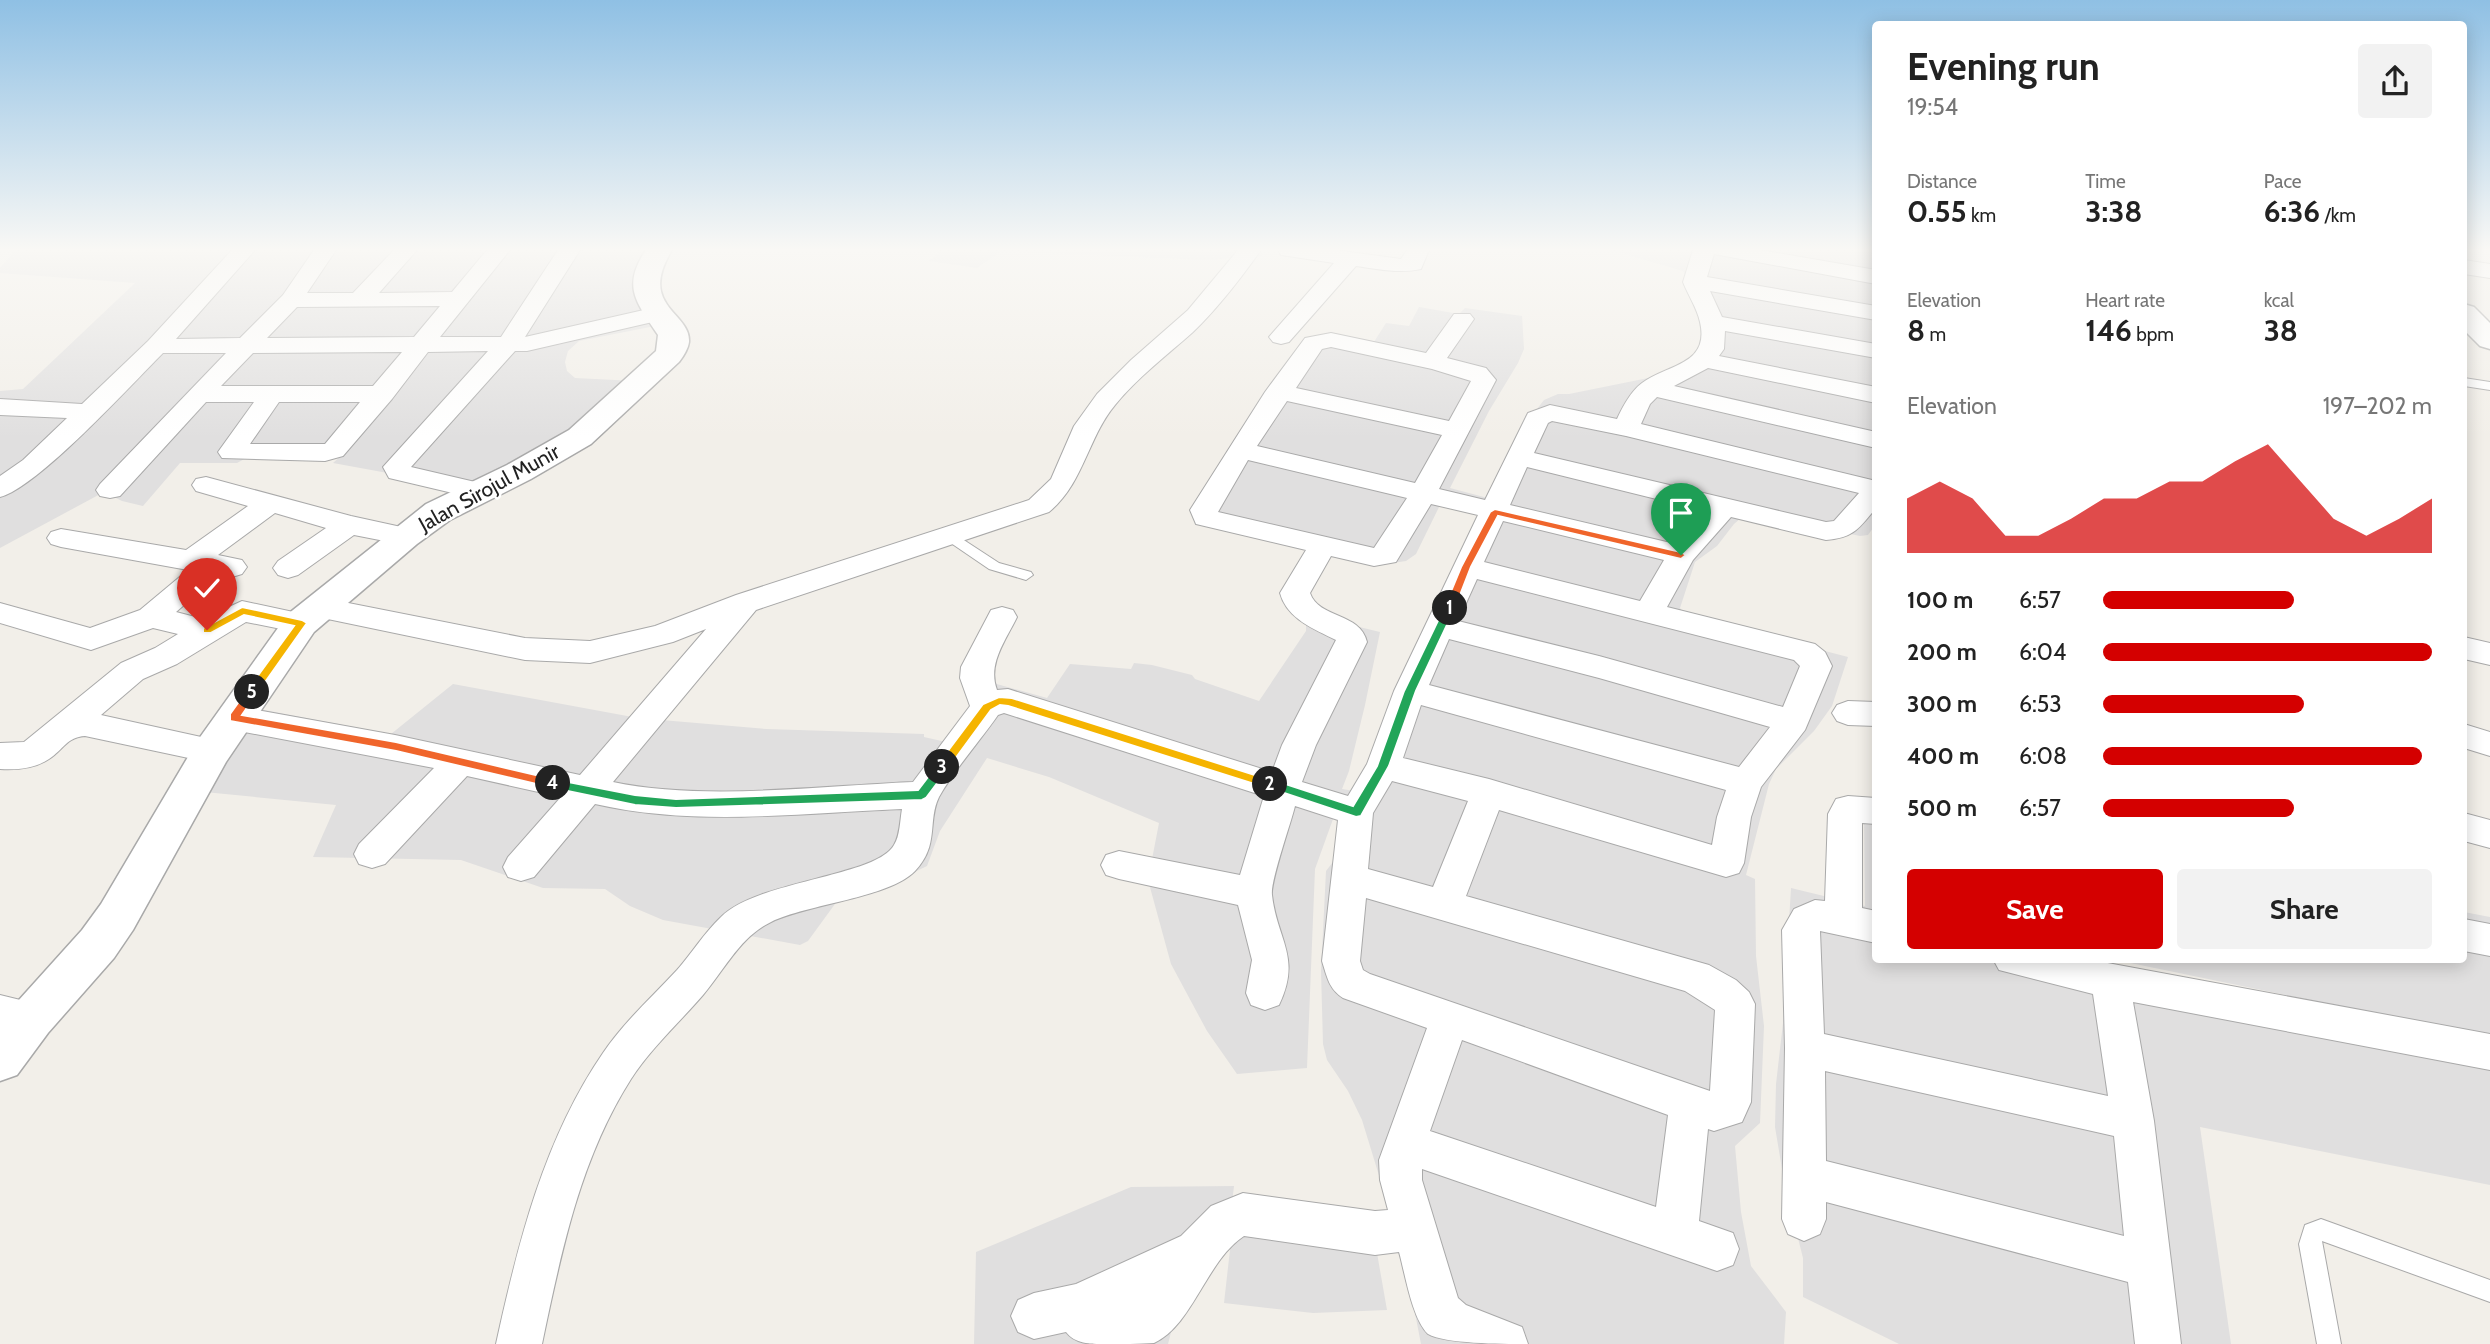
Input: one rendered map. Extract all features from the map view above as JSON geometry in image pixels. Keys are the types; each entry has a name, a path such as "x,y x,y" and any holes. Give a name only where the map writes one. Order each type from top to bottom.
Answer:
{"street":[{"path":"0,489 32,466 157,346 186,313"},
{"path":"110,490 279,313"},
{"path":"272,394 231,452 329,452 337,448 449,313"},
{"path":"478,491 395,470 508,344 528,313"},
{"path":"0,756 30,754 132,671 166,656 242,611 310,615 568,653 590,652 662,635 883,555 1039,506 1056,494 1066,480 1071,461 1087,428 1115,388 1197,313"},
{"path":"1281,337 1302,313"},
{"path":"1705,360 1714,337 1708,313"},
{"path":"157,346 543,342 657,314"},
{"name":"Jalan Sirojul Munir","path":"0,1059 16,1015 98,944 117,917 212,751 310,615 438,512 520,472 580,436 668,356 674,343 673,334 657,314"},
{"path":"2467,316 2490,340"},
{"path":"1432,362 1462,319"},
{"path":"1712,322 1872,350"},
{"path":"1382,766 1410,691 1442,627 1466,567 1460,503 1457,430 1483,377 1477,373 1432,362 1331,340 1317,341 1311,345 1278,392 1241,450 1204,510 1206,518 1374,557 1386,555 1460,503 1518,457 1537,418 1543,414 1560,414 1626,428 1872,489"},
{"path":"1626,428 1638,402 1651,388 1705,360 1872,394"},
{"path":"1651,388 1872,439"},
{"path":"1278,392 1457,430"},
{"path":"200,394 383,394"},
{"path":"0,407 88,412"},
{"path":"1241,450 1681,555"},
{"path":"1518,457 1834,531 1844,527 1872,495"},
{"path":"0,466 32,466"},
{"path":"206,485 349,525 405,536"},
{"path":"0,613 91,639 151,617 212,564 272,502"},
{"path":"1650,612 1681,555 1724,507"},
{"path":"288,568 349,525"},
{"path":"61,538 212,564"},
{"path":"1323,545 1295,593 1295,599 1301,607 1350,634 1352,642 1299,745 1348,878 1341,961 1347,979 1357,986 1690,1104 1714,1112 1727,1108 1730,1102 1735,1004 1722,992 1695,977 1348,878"},
{"path":"1265,993 1271,960 1253,893 1317,799 1382,766 1489,792 1726,863 1734,817 1746,782 1793,722 1816,666 1810,656 1650,612 1466,567"},
{"path":"521,867 747,602"},
{"path":"151,617 207,630"},
{"path":"987,707 976,678 977,667 1002,617"},
{"path":"1442,627 1599,667 1793,722"},
{"path":"2467,649 2490,654"},
{"path":"1410,691 1746,782"},
{"path":"519,1344 555,1197 587,1115 617,1066 646,1027 690,982 740,922 772,904 878,875 902,862 910,852 922,795 987,707 999,701 1008,701 1317,799"},
{"path":"234,718 396,747 635,800 676,804 922,795"},
{"path":"70,723 212,751"},
{"path":"2467,737 2490,744"},
{"path":"372,854 459,763"},
{"path":"1444,906 1489,792"},
{"path":"1804,1219 1805,1048 1801,930 1810,916 1859,922 1845,814 1848,808 1872,810"},
{"path":"2467,828 2490,834"},
{"path":"1119,865 1253,893"},
{"path":"2030,963 2110,981 2490,1052"},
{"path":"2110,981 2133,1121 2158,1344"},
{"path":"1450,1018 1400,1160 1401,1180 1395,1231 1444,1318 1505,1344"},
{"path":"1805,1048 2133,1121"},
{"path":"1675,1234 1690,1104"},
{"path":"1405,1143 1717,1250"},
{"path":"1805,1176 2151,1265"},
{"path":"1034,1316 1079,1306 1087,1322 1134,1328 1152,1316 1196,1252 1229,1216 1243,1214 1395,1231"}],"lane":[{"path":"2467,382 2490,386"},
{"path":"950,536 994,566 1026,575"},
{"path":"2329,1344 2310,1244 2313,1233 2321,1230 2490,1291"}],"shaded area":[{"path":"104,313 658,313 660,325 579,341 568,351 565,362 567,371 575,378 635,381 574,436 464,487 333,463 342,455 272,444 237,463 180,463 143,506 122,501 104,492 0,548 0,391 23,389"},
{"path":"1416,313 1499,313 1522,316 1524,349 1450,488 1499,501 1537,409 1544,400 1558,394 1668,374 1706,347 1710,334 1701,313 1872,313 1872,530 1868,535 1860,536 1748,512 1734,524 1717,546 1695,562 1680,608 1684,614 1848,657 1832,706 1814,731 1776,769 1769,784 1746,875 1755,879 1756,956 1764,1026 1760,1123 1735,1146 1741,1212 1751,1266 1786,1312 1784,1344 1421,1344 1403,1251 1377,1253 1387,1310 1313,1313 1224,1303 1232,1232 1178,1305 1168,1344 974,1344 976,1252 1131,1187 1234,1186 1232,1203 1392,1218 1362,1120 1348,1091 1327,1060 1323,1044 1321,971 1326,871 1359,828 1337,808 1315,869 1307,1068 1237,1074 1207,1031 1171,964 1148,880 1159,823 1049,777 987,758 940,831 927,866 894,882 851,882 808,941 800,945 663,920 630,906 605,889 543,888 461,860 313,857 336,805 194,791 259,709 391,734 453,684 638,718 766,729 924,734 924,737 946,742 986,681 1047,698 1070,664 1131,669 1134,663 1152,665 1192,675 1195,679 1259,701 1306,631 1306,624 1351,625 1380,632 1365,705 1342,789 1361,792 1495,517 1441,503 1416,554 1406,561 1392,563 1209,517 1318,340 1372,345 1386,323 1409,326"},
{"path":"1864,817 1872,818 1872,963 2083,963 2490,1049 2490,1185 2200,1127 2231,1344 1899,1344 1803,1297 1803,1258 1785,1187 1775,1127 1791,888 1865,906"},
{"path":"2467,913 2490,917 2490,1037 2130,963 2467,963"}],"route":[{"path":"207,630 242,611 302,623 234,718 396,747 635,800 676,804 922,795 987,707 991,703 1008,701 1356,812 1382,766 1410,691 1442,627 1479,539 1495,512 1681,555"}]}
